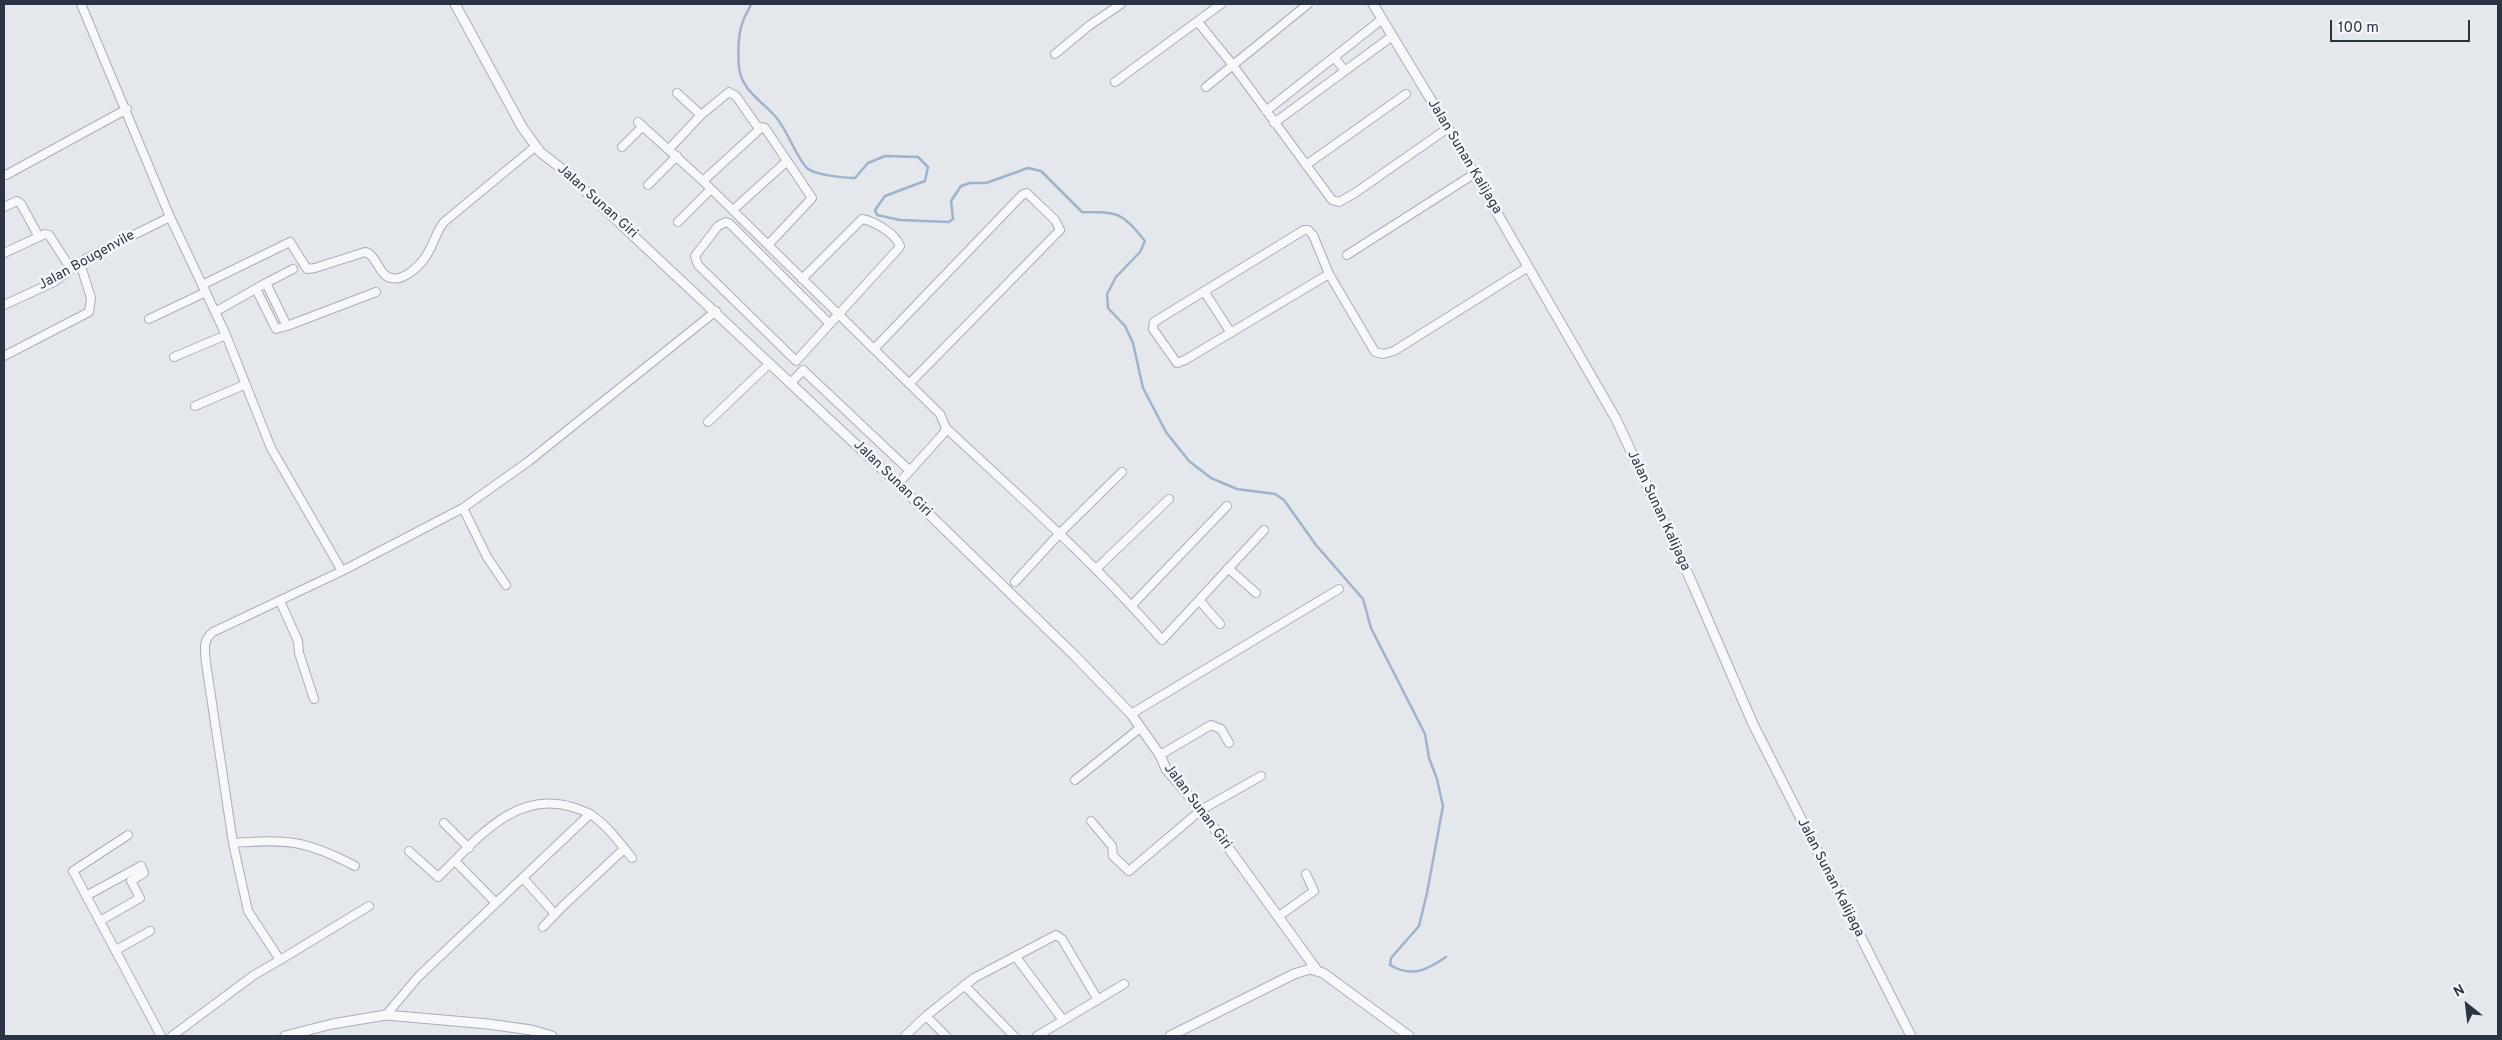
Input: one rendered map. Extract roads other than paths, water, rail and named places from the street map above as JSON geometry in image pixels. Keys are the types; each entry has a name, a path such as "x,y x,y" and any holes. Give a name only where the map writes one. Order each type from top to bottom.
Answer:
{"street":[{"path":"81,4 127,109 170,217 226,335 244,385 271,448 342,571"},
{"name":"Jalan Sunan Giri","path":"455,4 522,127 536,146 716,311 1075,656 1131,714 1160,755 1166,769 1202,810 1316,969 1409,1036"},
{"path":"1055,54 1090,25 1121,4"},
{"path":"1115,82 1221,4"},
{"path":"1206,87 1308,4"},
{"name":"Jalan Sunan Kalijaga","path":"1373,4 1391,37 1448,128 1616,419 1692,583 1753,724 1911,1036"},
{"path":"1266,111 1381,20"},
{"path":"1198,22 1232,64 1332,200 1339,202 1355,193 1448,128"},
{"path":"1274,123 1391,37"},
{"path":"1334,57 1345,71"},
{"path":"1301,83 1311,96"},
{"path":"669,148 701,115 729,92 736,96 759,129"},
{"path":"677,93 701,115"},
{"path":"1306,165 1406,94"},
{"path":"6,175 127,109"},
{"path":"622,148 641,124 669,148 940,414 946,428 1060,533 1132,606 1162,640 1264,530"},
{"path":"703,181 759,129 764,128 812,198 768,245"},
{"path":"149,319 290,242 306,268 315,268 365,252 371,255 384,274 398,279 413,269 427,255 437,230 444,222 536,146"},
{"path":"648,185 677,156"},
{"path":"733,210 787,161"},
{"path":"1347,255 1474,174"},
{"path":"678,222 711,189"},
{"path":"874,349 1022,194 1027,193 1054,220 1060,230 909,384"},
{"path":"4,207 17,201 21,204 39,236"},
{"name":"Jalan Bougenvile","path":"4,305 54,282 80,263 170,217"},
{"path":"802,279 862,219 896,238 900,246 830,324 795,360 698,264 695,256 697,250 722,222 730,224 830,324"},
{"path":"1329,274 1186,360 1176,363 1153,329 1154,322 1304,230 1308,230 1313,235 1329,274 1375,352 1383,354 1394,351 1528,267"},
{"path":"4,253 39,236 49,235 72,269"},
{"path":"4,356 89,312 91,298 80,263"},
{"path":"214,312 293,269"},
{"path":"266,283 287,326"},
{"path":"256,289 276,329 376,292"},
{"path":"1204,291 1231,333"},
{"path":"280,960 248,911 233,843 206,663 205,642 213,632 280,602 463,508 530,461 716,311"},
{"path":"174,357 226,335"},
{"path":"708,422 770,363"},
{"path":"791,383 803,370 910,471"},
{"path":"195,406 244,385"},
{"path":"898,484 934,446 946,428"},
{"path":"1015,582 1060,533 1122,472"},
{"path":"1096,570 1169,499"},
{"path":"1132,606 1227,506"},
{"path":"463,508 490,563 506,585"},
{"path":"1228,568 1256,594"},
{"path":"1131,714 1339,588"},
{"path":"1199,600 1220,624"},
{"path":"280,602 298,641 299,654 314,699"},
{"path":"1160,755 1211,725 1222,729 1230,743"},
{"path":"1075,780 1140,728"},
{"path":"1091,821 1112,846 1113,856 1129,871 1202,810 1261,776"},
{"path":"409,851 438,877 501,818 520,808 537,803 561,804 590,814 632,858"},
{"path":"386,1015 418,977 590,814"},
{"path":"444,823 469,848"},
{"path":"128,835 74,868 74,874 161,1036"},
{"path":"233,843 287,840 322,849 355,866"},
{"path":"543,927 624,848"},
{"path":"455,861 496,903"},
{"path":"86,896 142,866 144,873 131,881 140,898 100,921"},
{"path":"1279,916 1314,891 1306,874"},
{"path":"523,878 555,914"},
{"path":"172,1036 246,981 369,906"},
{"path":"116,950 150,931"},
{"path":"905,1036 964,985 1056,935 1059,936 1098,1000"},
{"path":"1016,957 1063,1020"},
{"path":"1170,1036 1270,984 1302,971 1316,969"},
{"path":"1037,1036 1124,984"},
{"path":"964,985 1014,1036"},
{"path":"285,1036 332,1024 386,1015 488,1024 531,1030 552,1036"},
{"path":"926,1016 946,1036"}],"waterway":[{"path":"751,4 740,32 738,56 741,75 748,89 784,128 807,168 837,177 855,178 868,163 885,156 918,157 928,167 925,181 885,196 875,210 877,215 900,220 949,222 953,219 951,201 961,186 970,183 986,183 1028,168 1041,171 1082,212 1104,212 1118,216 1130,224 1145,241 1140,252 1116,277 1107,294 1108,308 1125,326 1133,343 1143,388 1166,432 1189,461 1211,478 1237,489 1275,494 1284,500 1316,545 1363,599 1371,628 1425,734 1429,758 1437,779 1443,806 1419,926 1391,958 1390,965 1412,972 1426,969 1446,957"}]}
